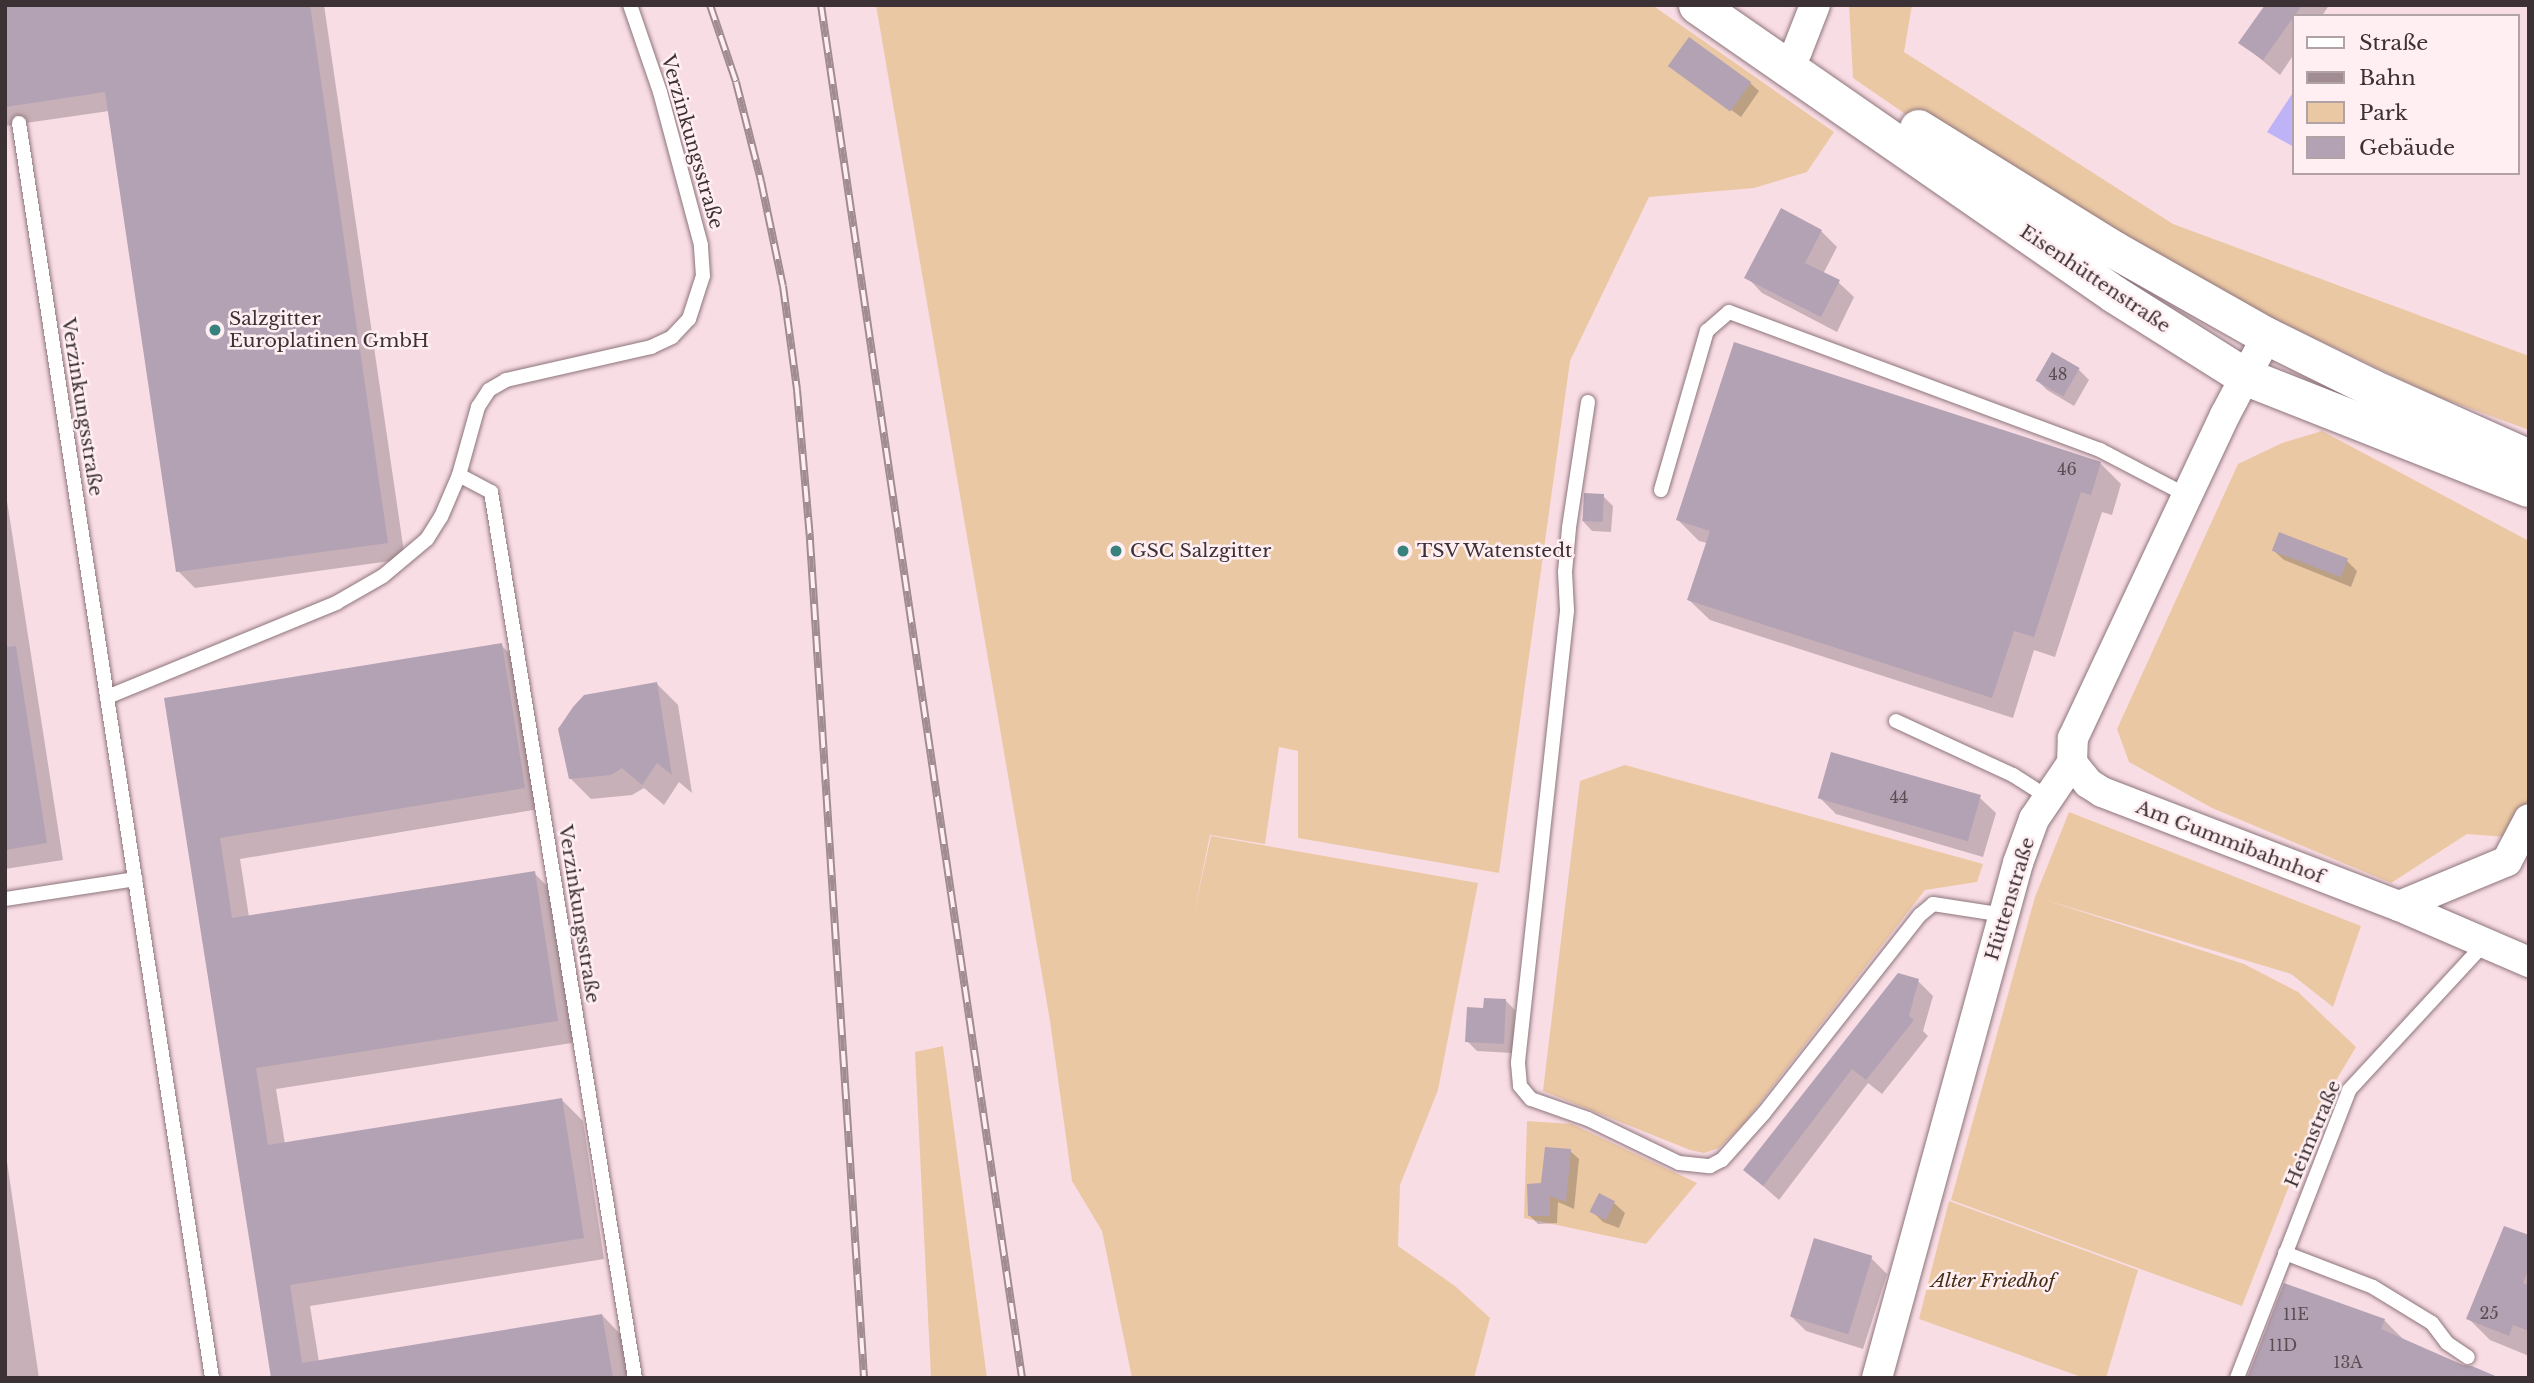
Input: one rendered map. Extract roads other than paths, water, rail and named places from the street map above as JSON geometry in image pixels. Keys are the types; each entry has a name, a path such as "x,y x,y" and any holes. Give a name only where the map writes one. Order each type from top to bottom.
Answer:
{"street":[{"name":"Eisenhüttenstraße","path":"1697,5 2267,336 2370,387 2529,458"},
{"name":"Eisenhüttenstraße","path":"1728,5 1791,60 2114,294 2244,376 2529,488"},
{"path":"1791,60 1815,5"},
{"name":"Hüttenstraße","path":"1877,1378 2004,915 2034,819 2072,763 2073,738 2244,376 2267,336"},
{"name":"Am Gummibahnhof","path":"2072,763 2088,783 2102,792 2399,906 2529,962"},
{"path":"2399,906 2518,865 2529,819"}],"lane":[{"name":"Verzinkungsstraße","path":"107,697 337,603 383,576 427,539 441,517 459,475 478,407 489,390 506,380 651,347 671,337 689,319 698,298 703,275 696,221 660,92 630,5"},
{"name":"Verzinkungsstraße","path":"19,123 212,1378"},
{"path":"1661,489 1707,331 1729,312 2100,450 2188,496"},
{"path":"1588,402 1569,528 1565,572 1567,611 1518,1063 1520,1086 1531,1099 1588,1119 1679,1163 1710,1166 1722,1160 1763,1113 1920,915 1934,904 2004,915"},
{"name":"Verzinkungsstraße","path":"459,475 491,492 635,1378"},
{"path":"1896,721 2013,775 2049,798"},
{"path":"5,899 135,879"},
{"name":"Heimstraße","path":"2237,1378 2349,1090 2485,943"},
{"path":"2285,1254 2372,1287 2432,1323 2446,1343 2468,1357"}],"railway":[{"path":"710,5 736,82 761,181 783,286 797,390 810,540 864,1378"},
{"path":"821,5 1022,1378"}],"place":[{"name":"Salzgitter Europlatinen GmbH","path":"215,330"},
{"name":"GSC Salzgitter","path":"1116,551"},
{"name":"TSV Watenstedt","path":"1403,551"}],"park label":[{"name":"Alter Friedhof","path":"1993,1281"}]}
